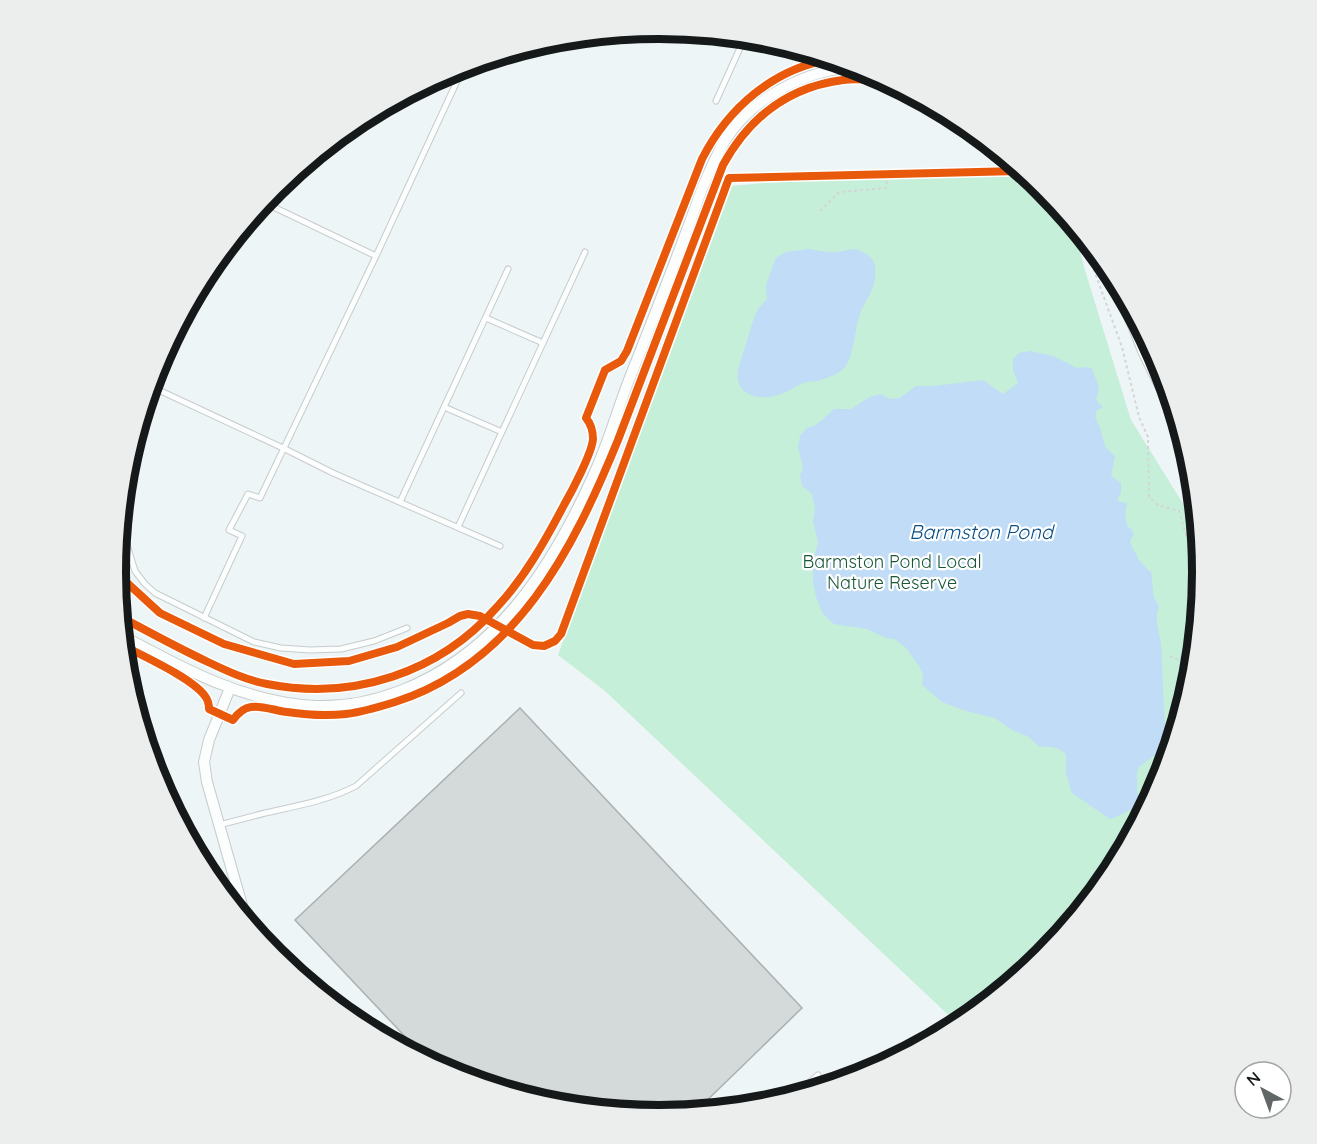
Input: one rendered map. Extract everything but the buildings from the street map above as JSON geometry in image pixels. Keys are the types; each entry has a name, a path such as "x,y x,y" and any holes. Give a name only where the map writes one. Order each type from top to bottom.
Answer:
{"street":[{"path":"130,640 192,672 230,688 270,700 314,706 340,706 364,703 418,684 462,658 486,639 512,611 547,562 571,521 595,472 702,189 726,138 754,107 770,96 789,85 835,69"},
{"path":"1138,339 1148,361"},
{"path":"230,688 209,740 204,762 207,782 241,902"}],"lane":[{"path":"716,101 742,46"},
{"path":"204,618 242,536 229,530 248,494 260,498 285,449 458,79"},
{"path":"272,206 376,256"},
{"path":"458,527 585,252"},
{"path":"400,502 508,269"},
{"path":"486,318 543,343"},
{"path":"158,390 333,473 500,546"},
{"path":"444,407 502,432"},
{"path":"127,544 135,571 155,593 254,642 281,648 310,650 341,648 374,641 407,628"},
{"path":"219,825 309,804 356,786 461,693"},
{"path":"808,1083 818,1075"}],"path":[{"path":"820,211 839,192 886,188 888,174"},
{"path":"1092,263 1122,347 1139,417 1148,437 1149,497 1158,505 1179,511 1191,552"},
{"path":"1170,656 1179,660 1185,652"}],"green space":[{"name":"Barmston Pond Local Nature Reserve","path":"849,175 1015,176 1059,221 1078,245 1131,420 1188,511 1192,572 1187,642 1173,710 1151,776 1137,808 1102,868 1059,923 1010,973 951,1018 605,691 558,655 732,186"}],"water":[{"path":"809,249 840,252 856,249 869,256 874,264 874,282 861,311 849,360 846,366 836,374 821,380 803,383 778,395 763,397 749,394 740,385 738,370 756,313 767,299 766,285 776,258 786,252"},
{"name":"Barmston Pond","path":"1030,351 1053,356 1077,368 1092,369 1099,387 1096,398 1102,405 1102,408 1097,410 1095,418 1106,447 1115,456 1111,476 1121,483 1121,493 1118,498 1119,502 1127,503 1125,514 1127,526 1134,535 1130,543 1139,560 1151,571 1154,598 1159,606 1157,620 1161,644 1166,734 1161,749 1137,771 1137,792 1141,799 1137,807 1110,819 1072,793 1066,773 1066,754 1054,748 1040,747 1027,736 1012,730 995,718 942,702 922,685 923,674 919,666 906,648 895,639 886,638 867,629 834,624 823,614 813,582 813,561 818,542 813,521 815,509 812,494 802,486 800,476 803,468 798,447 800,436 807,428 814,426 834,409 851,409 868,398 880,394 890,399 900,398 916,386 983,380 1003,394 1018,383 1013,370 1013,359 1019,353"}],"cycle path":[{"path":"128,621 237,675 267,684 299,688 362,685 392,677 421,665 449,649 474,630 497,607 534,558 576,482 593,439 586,418 605,370 621,361 627,351 702,159 713,140 725,123 754,94 790,72 815,63"},
{"path":"131,650 189,682 205,696 209,709 233,720 243,710 255,707 324,715 371,709 395,702 437,684 475,660 507,631 535,598 560,561 581,522 618,440 723,165 733,148 758,119 788,98 823,84 849,79 861,80"},
{"path":"126,581 160,613 224,644 294,664 349,661 397,647 468,614 480,616 533,645 544,646 555,641 561,634 729,178 1010,171"}]}
